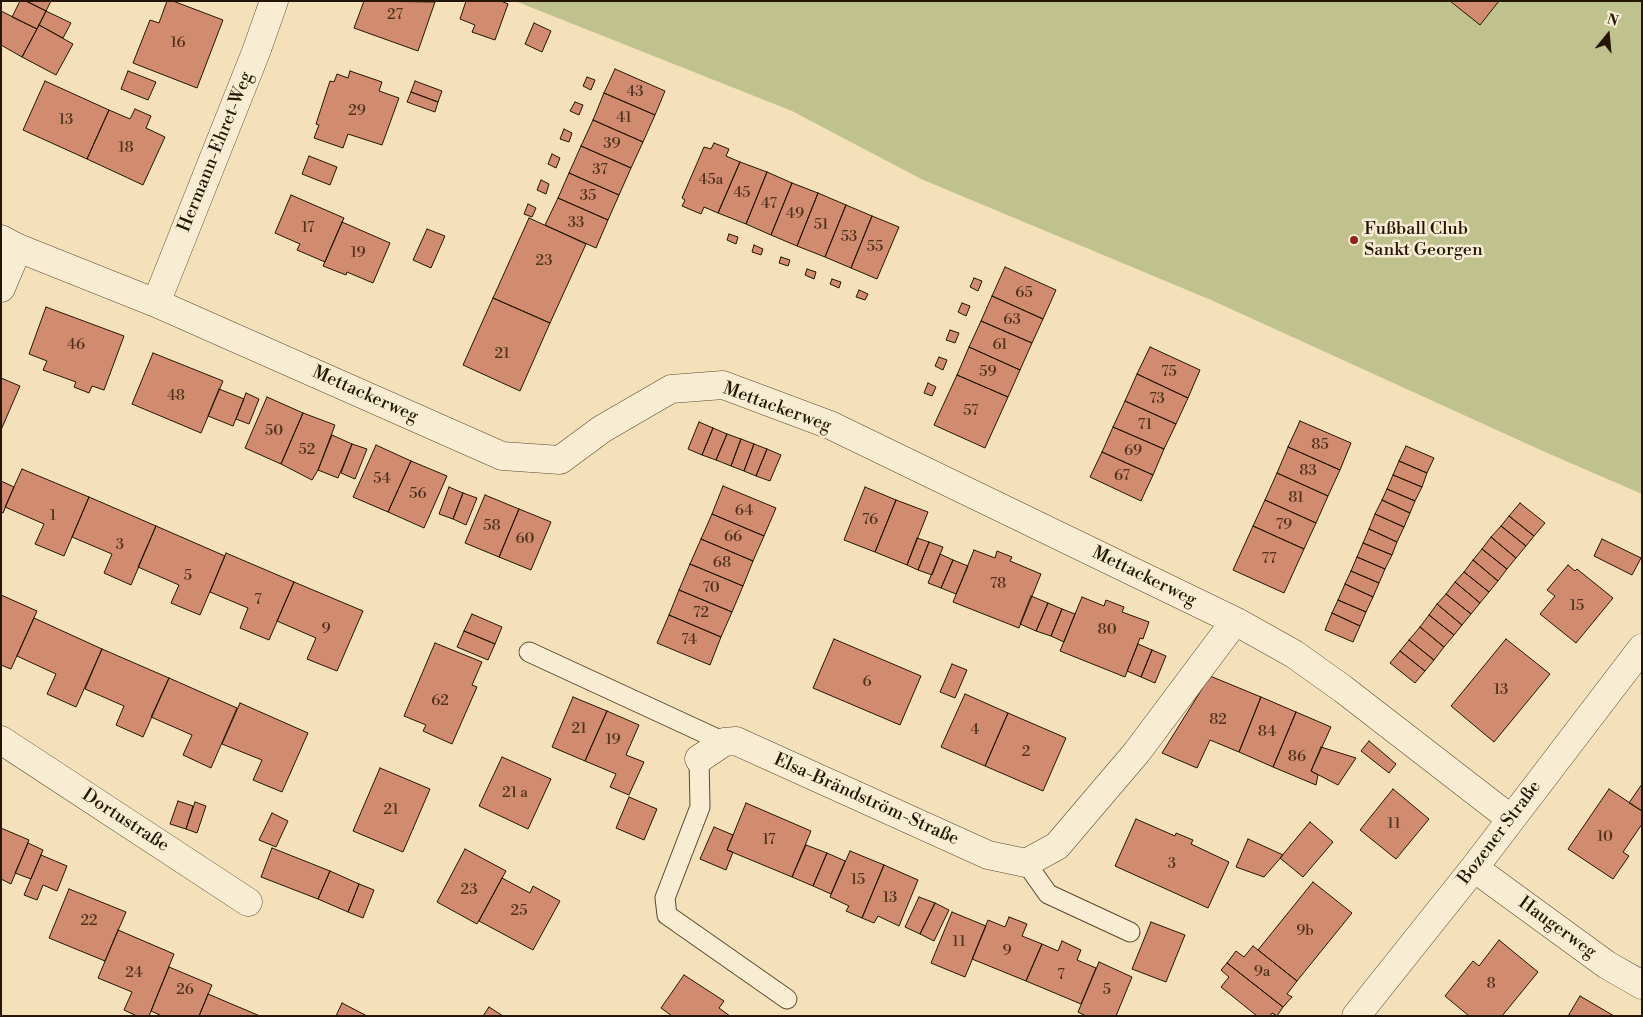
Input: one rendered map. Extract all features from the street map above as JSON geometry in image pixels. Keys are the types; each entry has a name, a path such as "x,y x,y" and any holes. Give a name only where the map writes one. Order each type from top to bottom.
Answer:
{"street":[{"name":"Hermann-Ehret-Weg","path":"156,303 256,52 274,1"},
{"name":"Mettackerweg","path":"10,244 156,303 502,456 560,460 602,429 671,389 723,385 830,425 1235,620 1294,654 1511,819"},
{"path":"1,288 10,244"},
{"path":"1026,862 1057,846 1137,752 1235,620"},
{"name":"Bozener Straße","path":"1356,1016 1474,868 1642,648"},
{"name":"Dortustraße","path":"1,740 248,902"},
{"name":"Elsa-Brändström-Straße","path":"724,742 736,741 988,855 1026,862"},
{"path":"699,759 724,742"},
{"name":"Haugerweg","path":"1474,868 1607,964 1642,985"}],"lane":[{"path":"529,652 724,742"},
{"path":"699,759 700,807 665,898 667,915 787,999"},
{"path":"1026,862 1048,894 1130,932"}],"green space":[{"name":"Fußball Club Sankt Georgen","path":"515,1 1642,1 1642,494 1545,452 1211,300 921,179 792,111"}],"building":[{"path":"20,1 26,1 46,11 37,29 12,17"},
{"path":"26,1 51,1 46,11"},
{"path":"167,1 173,1 223,20 197,88 133,63 150,20 159,23"},
{"path":"364,1 435,2 418,51 354,28"},
{"path":"466,1 501,1 508,4 495,40 472,32 475,25 460,19"},
{"path":"1450,1 1499,1 1480,25"},
{"path":"1,11 37,29 22,57 1,45"},
{"path":"46,11 71,23 63,38 39,25"},
{"path":"534,23 551,31 542,52 525,44"},
{"path":"39,25 73,44 56,75 22,57"},
{"path":"615,69 665,91 655,115 604,93"},
{"path":"128,71 156,82 148,100 121,89"},
{"path":"350,71 382,82 379,91 399,98 382,145 348,134 343,148 314,138 319,125 316,124 330,81 334,82 337,74 348,78"},
{"path":"587,77 595,80 591,90 583,86"},
{"path":"45,81 109,110 87,159 23,130"},
{"path":"415,81 442,91 438,102 411,92"},
{"path":"411,92 438,102 435,112 407,102"},
{"path":"604,93 655,115 643,142 593,120"},
{"path":"575,102 583,105 579,115 570,111"},
{"path":"135,109 151,116 146,128 165,137 143,185 87,159 109,110 130,119"},
{"path":"593,120 643,142 631,168 581,146"},
{"path":"564,129 572,133 569,142 560,139"},
{"path":"714,143 729,149 726,156 740,162 718,213 704,207 701,214 682,206 685,200 682,198 704,147 711,149"},
{"path":"581,146 631,168 619,195 569,173"},
{"path":"552,154 560,158 556,168 548,164"},
{"path":"309,156 337,167 330,185 302,174"},
{"path":"740,162 767,172 746,224 718,213"},
{"path":"767,172 792,183 771,235 746,224"},
{"path":"569,173 619,195 608,220 558,198"},
{"path":"541,180 549,184 546,194 537,190"},
{"path":"792,183 818,193 797,246 771,235"},
{"path":"818,193 846,205 825,257 797,246"},
{"path":"291,195 344,218 325,262 297,250 300,244 275,233"},
{"path":"558,198 608,220 596,248 545,225"},
{"path":"528,204 536,208 532,217 524,214"},
{"path":"846,205 872,216 851,268 825,257"},
{"path":"872,216 899,227 877,279 851,268"},
{"path":"529,218 586,244 550,323 493,298"},
{"path":"342,222 390,243 373,283 347,272 346,275 323,266"},
{"path":"427,229 445,236 431,268 413,260"},
{"path":"729,234 738,237 736,244 727,240"},
{"path":"754,245 763,249 761,255 752,252"},
{"path":"781,257 790,260 788,266 779,263"},
{"path":"1005,267 1056,290 1043,319 992,296"},
{"path":"807,269 816,272 814,279 805,275"},
{"path":"974,278 982,281 978,291 970,287"},
{"path":"832,279 841,282 839,288 830,284"},
{"path":"859,290 868,294 865,300 856,297"},
{"path":"992,296 1043,319 1032,343 981,321"},
{"path":"493,298 550,323 520,391 463,365"},
{"path":"962,303 970,306 966,316 958,312"},
{"path":"46,307 124,336 104,390 92,386 89,393 74,387 76,382 43,370 47,361 29,354"},
{"path":"981,321 1032,343 1020,370 969,347"},
{"path":"950,330 959,333 955,343 946,340"},
{"path":"969,347 1020,370 1008,397 957,375"},
{"path":"1150,347 1200,370 1188,398 1137,374"},
{"path":"153,353 223,381 201,433 132,404"},
{"path":"939,357 947,360 943,370 935,366"},
{"path":"1137,374 1188,398 1176,424 1125,401"},
{"path":"957,375 1008,397 985,448 934,425"},
{"path":"1,378 20,386 1,430"},
{"path":"928,383 936,387 932,396 924,393"},
{"path":"219,389 244,399 233,426 208,416"},
{"path":"246,393 259,399 249,424 236,419"},
{"path":"267,397 303,413 281,464 245,448"},
{"path":"1125,401 1176,424 1164,449 1113,427"},
{"path":"303,413 335,425 318,470 312,480 281,464"},
{"path":"1300,421 1351,443 1340,470 1288,447"},
{"path":"699,422 713,428 702,455 688,449"},
{"path":"1113,427 1164,449 1153,475 1102,452"},
{"path":"713,428 727,434 716,460 702,455"},
{"path":"727,434 741,439 731,466 716,460"},
{"path":"332,435 352,444 338,478 318,470"},
{"path":"741,439 754,444 744,471 731,466"},
{"path":"352,444 367,449 355,479 341,473"},
{"path":"754,444 767,449 756,476 744,471"},
{"path":"376,445 411,461 388,512 353,497"},
{"path":"1406,446 1434,458 1427,473 1399,461"},
{"path":"1288,447 1340,470 1328,496 1277,473"},
{"path":"767,449 781,455 770,481 756,476"},
{"path":"1102,452 1153,475 1141,501 1090,477"},
{"path":"411,461 447,476 424,528 388,512"},
{"path":"1399,461 1427,473 1422,487 1393,475"},
{"path":"22,469 89,497 64,556 35,544 44,524 5,507"},
{"path":"1277,473 1328,496 1316,523 1265,500"},
{"path":"1393,475 1422,487 1415,501 1387,489"},
{"path":"1,481 14,487 3,513 1,512"},
{"path":"723,486 776,508 764,536 712,514"},
{"path":"449,487 463,493 453,519 439,514"},
{"path":"865,487 896,500 875,552 844,540"},
{"path":"1387,489 1415,501 1410,513 1382,500"},
{"path":"463,493 477,498 466,525 453,519"},
{"path":"485,495 519,509 499,557 465,543"},
{"path":"89,497 156,526 131,585 104,573 112,554 72,537"},
{"path":"896,500 928,512 907,565 875,552"},
{"path":"1265,500 1316,523 1304,549 1253,526"},
{"path":"1382,500 1410,513 1404,527 1375,514"},
{"path":"1520,503 1545,523 1534,536 1509,516"},
{"path":"519,509 551,522 531,570 499,557"},
{"path":"712,514 764,536 753,561 701,539"},
{"path":"1375,514 1404,527 1397,542 1369,529"},
{"path":"1509,516 1534,536 1526,546 1501,526"},
{"path":"156,526 225,556 200,615 171,603 179,585 138,567"},
{"path":"1253,526 1304,549 1284,593 1233,570"},
{"path":"1501,526 1526,546 1516,558 1491,537"},
{"path":"1369,529 1397,542 1392,555 1363,543"},
{"path":"1491,537 1516,558 1507,569 1482,549"},
{"path":"917,538 929,542 918,570 907,565"},
{"path":"701,539 753,561 743,586 690,564"},
{"path":"1602,539 1641,558 1632,575 1594,556"},
{"path":"929,542 943,547 932,575 918,570"},
{"path":"1363,543 1392,555 1385,569 1357,557"},
{"path":"1482,549 1507,569 1498,581 1473,560"},
{"path":"974,550 995,558 997,551 1012,557 1010,561 1041,574 1019,628 953,602"},
{"path":"226,553 294,582 269,640 240,628 248,608 210,592"},
{"path":"940,554 953,560 941,588 928,583"},
{"path":"1357,557 1385,569 1379,583 1351,571"},
{"path":"953,560 968,566 956,594 941,588"},
{"path":"1473,560 1498,581 1489,592 1464,572"},
{"path":"690,564 743,586 732,612 679,590"},
{"path":"1568,565 1575,571 1577,569 1613,598 1576,643 1540,614 1555,596 1547,590"},
{"path":"1351,571 1379,583 1373,597 1345,584"},
{"path":"1464,572 1489,592 1480,603 1455,582"},
{"path":"294,582 363,611 337,671 307,659 316,638 277,621"},
{"path":"1455,582 1480,603 1471,614 1446,594"},
{"path":"1345,584 1373,597 1366,612 1338,600"},
{"path":"679,590 732,612 721,637 669,615"},
{"path":"1446,594 1471,614 1462,625 1437,604"},
{"path":"1,595 37,611 11,669 1,665"},
{"path":"1031,596 1048,603 1036,631 1020,624"},
{"path":"1082,597 1104,606 1106,600 1124,607 1122,612 1149,622 1143,639 1140,638 1125,677 1060,651"},
{"path":"1338,600 1366,612 1360,626 1332,613"},
{"path":"1048,603 1062,609 1051,636 1036,631"},
{"path":"1437,604 1462,625 1454,635 1429,615"},
{"path":"1062,609 1075,614 1064,642 1051,636"},
{"path":"1332,613 1360,626 1353,642 1325,630"},
{"path":"472,614 502,627 495,644 464,631"},
{"path":"669,615 721,637 710,665 657,643"},
{"path":"1429,615 1454,635 1444,647 1420,627"},
{"path":"34,618 102,649 76,707 47,694 56,674 17,656"},
{"path":"1420,627 1444,647 1434,660 1409,640"},
{"path":"464,631 495,644 488,660 457,647"},
{"path":"834,639 921,676 900,725 813,688"},
{"path":"1506,639 1550,674 1494,742 1451,706"},
{"path":"1409,640 1434,660 1425,671 1400,651"},
{"path":"435,643 482,662 472,685 477,687 452,744 423,731 426,725 404,716"},
{"path":"1138,644 1152,650 1141,677 1127,671"},
{"path":"102,649 169,678 143,737 116,725 124,706 85,689"},
{"path":"1152,650 1166,656 1155,683 1141,677"},
{"path":"1400,651 1425,671 1415,683 1390,663"},
{"path":"952,664 967,670 955,698 940,692"},
{"path":"1210,676 1261,697 1239,752 1210,740 1197,768 1162,753"},
{"path":"169,678 237,708 211,768 183,755 192,735 151,717"},
{"path":"965,694 1008,713 985,766 941,747"},
{"path":"573,697 607,711 585,761 552,747"},
{"path":"1261,697 1296,712 1273,767 1239,752"},
{"path":"240,703 308,733 282,792 253,780 262,760 222,744"},
{"path":"607,711 639,725 626,755 644,762 629,795 610,787 616,774 585,761"},
{"path":"1296,712 1331,727 1311,771 1318,775 1316,785 1273,767"},
{"path":"1008,713 1066,738 1043,791 985,766"},
{"path":"1369,741 1396,764 1389,773 1361,751"},
{"path":"1321,747 1356,758 1338,785 1311,771"},
{"path":"502,757 551,779 528,829 479,806"},
{"path":"380,768 430,789 403,852 353,831"},
{"path":"1642,784 1642,811 1629,803"},
{"path":"1393,789 1429,819 1396,859 1360,830"},
{"path":"1609,789 1642,811 1642,824 1623,852 1629,856 1613,879 1568,849"},
{"path":"629,797 657,809 644,840 616,828"},
{"path":"178,801 193,806 186,829 170,824"},
{"path":"195,802 206,806 197,833 186,829"},
{"path":"746,803 811,831 792,877 727,850"},
{"path":"272,813 288,821 276,847 259,840"},
{"path":"1136,819 1175,836 1176,833 1193,840 1191,844 1229,862 1208,908 1115,866"},
{"path":"1310,822 1333,842 1303,877 1280,858"},
{"path":"714,827 733,835 727,850 733,852 726,870 700,859"},
{"path":"1,828 29,840 11,884 1,879"},
{"path":"1248,839 1283,855 1264,877 1236,867"},
{"path":"28,843 43,850 31,879 15,873"},
{"path":"806,845 827,853 813,886 792,877"},
{"path":"272,848 330,871 318,899 261,877"},
{"path":"465,849 506,871 477,924 437,902"},
{"path":"850,851 884,865 862,918 846,911 849,906 830,897"},
{"path":"827,853 845,861 831,894 813,886"},
{"path":"41,855 67,866 57,891 43,885 37,900 24,895"},
{"path":"884,865 918,880 899,926 878,916 874,923 862,918"},
{"path":"330,871 359,884 348,912 318,899"},
{"path":"502,878 530,893 533,886 560,901 533,950 479,921"},
{"path":"1313,882 1352,913 1297,981 1258,950"},
{"path":"359,884 374,890 363,918 348,912"},
{"path":"69,889 126,912 105,961 49,938"},
{"path":"919,897 935,903 920,934 905,927"},
{"path":"935,903 949,910 934,941 920,934"},
{"path":"952,912 986,926 965,977 931,963"},
{"path":"1009,917 1027,924 1022,936 1042,944 1026,981 972,959 988,920 1005,927"},
{"path":"1151,922 1185,935 1166,982 1132,969"},
{"path":"118,930 174,954 149,1016 137,1016 124,1010 132,992 98,978"},
{"path":"1499,940 1538,972 1502,1016 1469,1016 1445,996 1473,961 1479,966"},
{"path":"1062,941 1081,950 1077,960 1096,968 1081,1004 1026,981 1042,944 1058,951"},
{"path":"1253,946 1297,981 1287,994 1292,997 1283,1007 1227,963 1236,951 1244,957"},
{"path":"1099,962 1132,977 1116,1016 1086,1016 1078,1012"},
{"path":"1227,963 1283,1007 1277,1016 1272,1013 1270,1016 1257,1016 1221,987 1229,977 1221,970"},
{"path":"169,967 212,985 199,1016 162,1016 151,1011"},
{"path":"684,975 724,1001 719,1008 730,1016 672,1016 661,1008"},
{"path":"208,994 260,1016 199,1016"},
{"path":"1580,996 1614,1016 1568,1016"},
{"path":"342,1003 367,1016 336,1016"},
{"path":"489,1007 503,1016 483,1016"}],"place":[{"name":"Fußball Club Sankt Georgen","path":"1354,240"}]}
